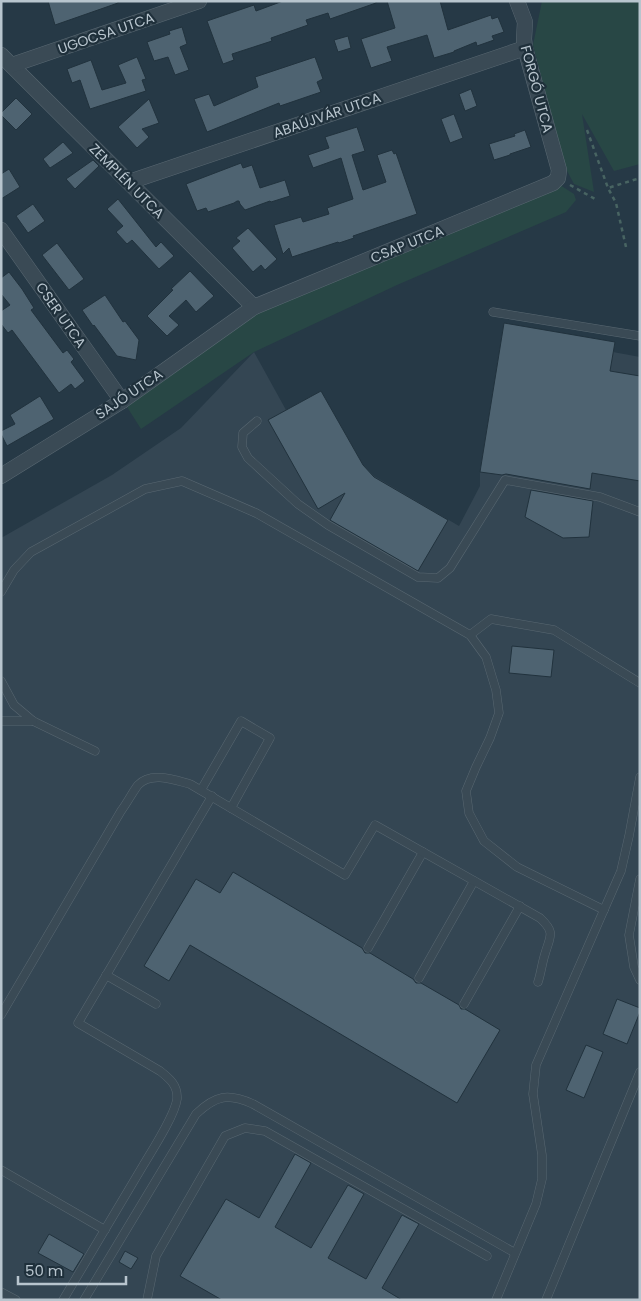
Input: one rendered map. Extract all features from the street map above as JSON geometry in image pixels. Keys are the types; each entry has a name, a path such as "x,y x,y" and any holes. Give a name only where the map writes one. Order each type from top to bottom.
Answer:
{"street":[{"name":"UGOCSA UTCA","path":"7,60 199,1"},
{"name":"FORGÓ UTCA","path":"517,1 525,22 525,48 559,170 558,178"},
{"name":"ABAÚJVÁR UTCA","path":"129,182 525,48"},
{"name":"ZEMPLÉN UTCA","path":"7,60 254,307"},
{"name":"CSAP UTCA","path":"254,307 544,187 553,183 558,178"},
{"name":"CSER UTCA","path":"1,230 122,401"},
{"name":"SAJÓ UTCA","path":"1,476 122,401 254,307"}],"lane":[{"path":"493,312 640,336"},
{"path":"257,422 244,433 242,447 248,458 298,504 328,525 418,577 438,578 450,568 505,480 600,497 640,512"},
{"path":"1,592 14,570 31,552 145,489 182,481 256,513 470,635 486,657 496,690 499,712 490,738 466,791 469,813 484,841 517,867 604,910"},
{"path":"470,635 491,619 554,630 640,683"},
{"path":"1,681 14,705 34,721 96,751"},
{"path":"1,721 34,721"},
{"path":"202,790 241,721 270,738 231,808"},
{"path":"496,1300 536,1204 542,1179 542,1155 534,1094 536,1065 621,871 640,777"},
{"path":"1,1016 121,811 139,784 152,778 166,778 190,784 202,790 345,875 375,825 540,918 551,932 551,939 545,953 538,982"},
{"path":"63,1300 161,1134 173,1112 177,1099 176,1087 160,1071 78,1023 212,796"},
{"path":"368,948 423,852"},
{"path":"640,879 628,935 634,967 640,980"},
{"path":"419,978 474,881"},
{"path":"464,1004 520,906"},
{"path":"106,975 156,1004"},
{"path":"546,1300 640,1072"},
{"path":"84,1300 196,1114 211,1101 230,1096 253,1104 515,1253"},
{"path":"147,1300 156,1256 225,1136 245,1128 265,1131 487,1256"},
{"path":"1,1170 105,1230"},
{"path":"1,1292 16,1300"}],"path":[{"path":"588,130 608,188 616,203 626,247"},
{"path":"558,178 595,200"},
{"path":"608,188 640,178"}],"shaded area":[{"path":"504,323 615,342 613,352 640,357 640,1300 1,1300 1,538 112,475 181,428 254,352 286,410 321,391 363,465 374,476 459,526 480,486 480,472"}],"green space":[{"path":"542,1 640,1 640,164 614,171 582,114 594,192 574,184 565,167 533,45"},
{"path":"560,185 574,194 576,200 566,212 397,285 254,352 141,429 127,407 259,312"}],"building":[{"path":"48,1 118,1 118,3 55,25"},
{"path":"283,1 376,1 376,3 330,19 328,13 306,20 308,25 271,38 272,41 232,54 234,60 223,64 207,21 254,5 256,11"},
{"path":"387,1 440,1 448,30 491,15 492,19 498,17 504,32 492,36 494,40 477,46 476,42 454,52 434,58 427,35 387,47 392,61 371,68 361,39 395,28"},
{"path":"182,27 187,44 180,47 189,70 175,75 168,57 154,61 147,42 170,34 169,31"},
{"path":"348,36 351,48 338,52 334,40"},
{"path":"137,57 146,79 142,80 146,91 90,109 80,80 72,83 67,69 91,60 102,90 126,83 118,65"},
{"path":"315,57 323,79 317,82 321,92 280,106 279,103 207,132 194,99 209,94 214,106 258,87 255,77"},
{"path":"471,89 477,106 465,111 459,94"},
{"path":"16,98 32,114 16,130 1,113"},
{"path":"149,99 159,123 142,129 149,137 137,148 118,127"},
{"path":"454,114 463,138 450,143 441,119"},
{"path":"357,127 365,151 352,155 363,190 386,182 377,155 392,150 394,154 396,153 417,214 353,236 354,238 339,243 292,257 289,248 283,254 274,225 301,217 303,222 329,214 327,208 353,199 341,158 313,168 308,155 329,148 325,137"},
{"path":"525,130 531,147 494,160 489,144 515,136 514,134"},
{"path":"63,142 73,153 50,168 43,159"},
{"path":"93,160 99,166 75,189 66,179"},
{"path":"241,163 243,168 252,165 260,188 285,180 290,196 245,210 237,201 208,212 206,208 197,211 186,184"},
{"path":"9,169 20,187 1,199 1,174"},
{"path":"118,199 156,247 161,242 174,256 159,269 132,240 127,244 116,232 123,226 107,209"},
{"path":"33,204 45,221 28,233 16,216"},
{"path":"248,228 277,259 265,270 261,265 253,272 232,248 240,241 236,238"},
{"path":"57,243 84,279 69,290 42,255"},
{"path":"190,271 214,296 196,312 186,300 169,316 179,325 167,336 147,316"},
{"path":"9,272 34,308 31,310 63,353 67,350 74,359 71,362 85,381 75,389 71,384 59,393 12,330 8,333 1,324 1,311 10,305 1,294 1,278"},
{"path":"105,295 123,322 125,321 139,340 136,360 117,356 82,310"},
{"path":"504,323 615,342 610,371 640,376 640,481 592,473 590,489 506,474 480,472"},
{"path":"321,391 363,465 374,477 448,520 418,571 330,520 345,493 318,509 268,420"},
{"path":"40,396 54,419 7,446 1,431 15,424 10,415"},
{"path":"531,490 593,501 589,537 563,538 525,517"},
{"path":"512,646 554,650 551,677 509,673"},
{"path":"233,872 362,948 365,953 370,953 413,979 416,983 421,983 459,1005 461,1009 465,1009 500,1030 457,1103 190,945 169,981 144,966 196,879 220,893"},
{"path":"617,999 640,1008 627,1044 603,1034"},
{"path":"586,1045 603,1052 584,1098 566,1090"},
{"path":"295,1154 311,1163 275,1227 311,1248 348,1185 364,1194 328,1258 366,1279 402,1215 419,1224 382,1288 402,1300 222,1300 180,1276 226,1199 259,1218"},
{"path":"49,1234 84,1254 73,1272 38,1253"},
{"path":"125,1251 138,1258 131,1269 119,1262"}]}
